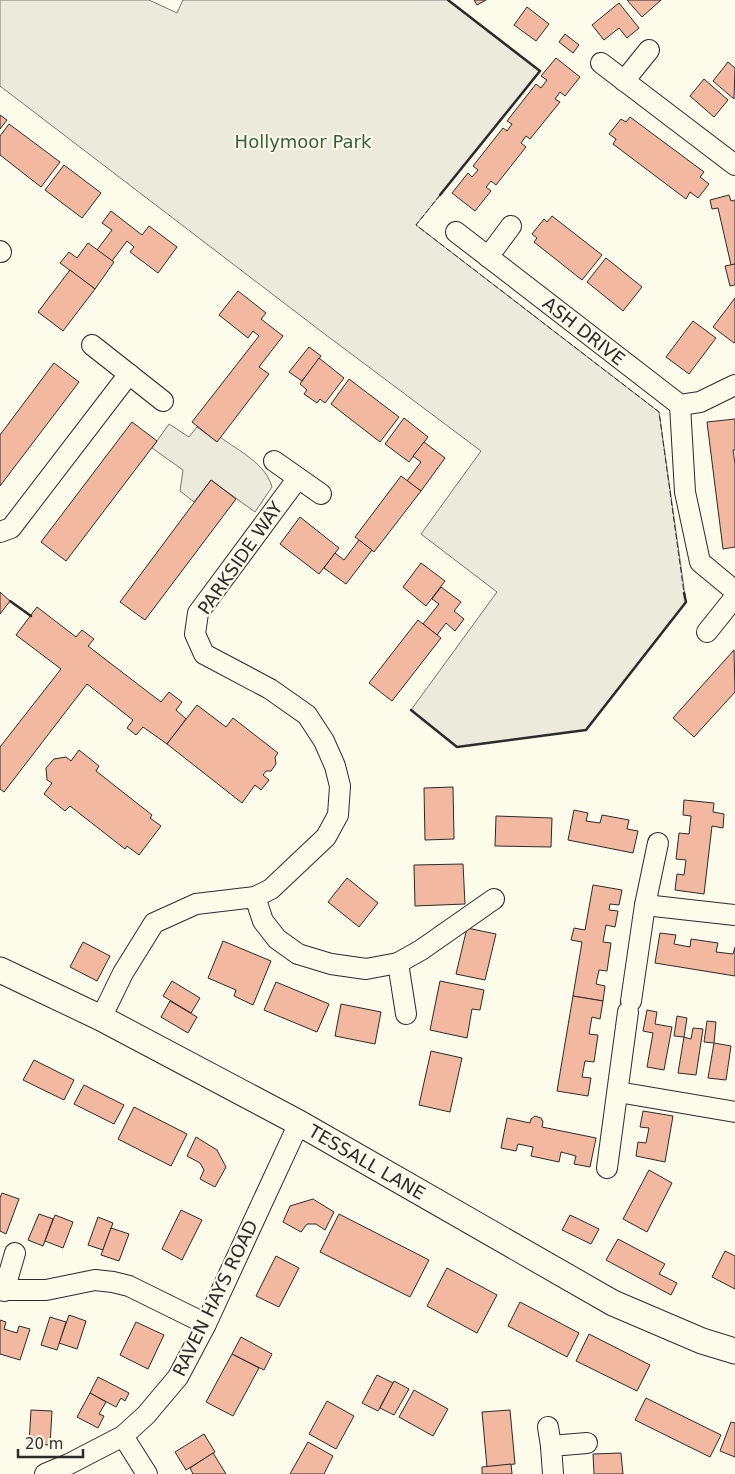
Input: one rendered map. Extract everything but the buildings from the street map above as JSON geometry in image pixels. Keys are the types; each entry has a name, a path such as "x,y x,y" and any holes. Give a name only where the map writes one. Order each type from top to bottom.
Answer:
{"street":[{"path":"624,81 649,50"},
{"path":"601,63 735,165"},
{"path":"488,257 511,226"},
{"name":"ASH DRIVE","path":"456,232 680,405"},
{"path":"92,346 163,400"},
{"path":"0,532 11,528 129,374"},
{"path":"735,385 700,402 680,405 685,492 700,562 735,591"},
{"path":"274,461 321,494"},
{"name":"PARKSIDE WAY","path":"255,897 271,889 326,837 338,815 340,786 335,766 324,741 307,715 270,689 204,654 195,634 198,613 298,478"},
{"path":"707,632 735,597"},
{"path":"607,1168 645,905 658,843"},
{"path":"101,1018 123,973 154,923 196,904 255,897 263,921 277,939 298,954 331,964 366,969 398,963 421,950 494,899"},
{"path":"645,905 735,915"},
{"path":"398,963 406,1014"},
{"name":"TESSALL LANE","path":"0,970 101,1018 299,1122 612,1303 702,1341 735,1351"},
{"path":"618,1092 735,1112"},
{"name":"RAVEN HAYS ROAD","path":"45,1474 69,1464 123,1436 146,1415 178,1377 206,1324 299,1122"},
{"path":"15,1253 2,1291 46,1290 95,1280 113,1282 129,1286 206,1324"},
{"path":"123,1436 147,1474"},
{"path":"552,1474 549,1436 587,1443"}],"green space":[{"name":"Hollymoor Park","path":"0,0 149,0 177,13 183,0 448,0 540,71 416,225 659,412 686,602 586,730 457,747 411,710 497,592 421,534 481,451 0,86"},
{"path":"169,424 189,437 197,427 216,441 220,437 264,471 272,487 255,512 211,480 194,502 180,491 183,470 152,448"}],"fence":[{"path":"440,195 416,225 659,412 684,593"}],"wall":[{"path":"440,195 540,71 448,0"},
{"path":"411,710 457,747 586,730 686,602 684,593"},
{"path":"10,601 31,616"}]}
